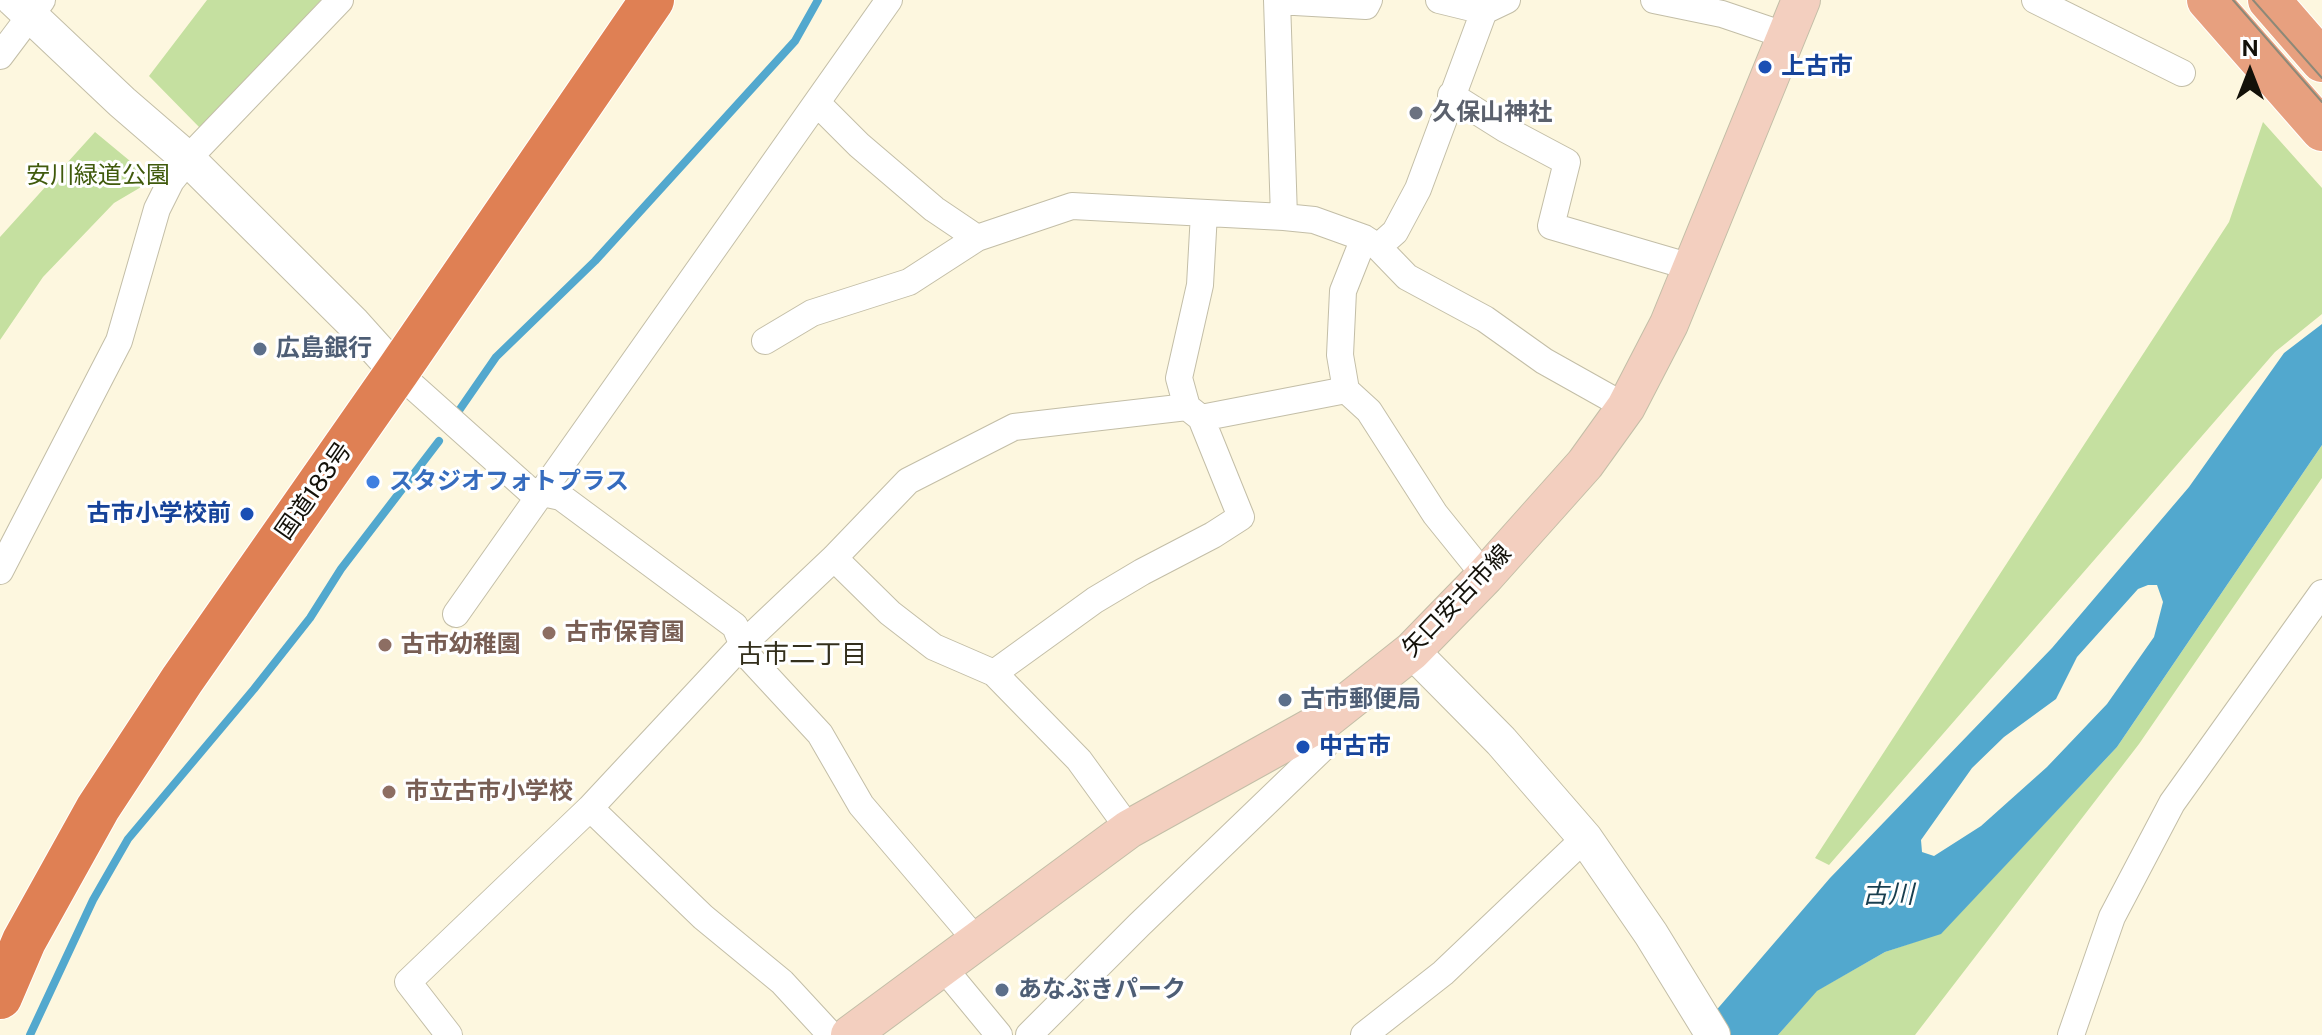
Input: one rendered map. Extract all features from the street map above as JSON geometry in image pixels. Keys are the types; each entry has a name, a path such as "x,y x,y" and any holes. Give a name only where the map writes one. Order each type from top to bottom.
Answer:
{"highway":[{"name":"国道183号","path":"0,997 24,941 98,808 182,680 652,0"}],"main road":[{"name":"矢口安古市線","path":"850,1035 1129,829 1325,720 1412,651 1485,576 1585,464 1626,407 1669,324 1801,0"},
{"path":"2208,0 2322,130"},
{"path":"2269,0 2322,61"}],"street":[{"path":"0,571 119,341 157,209 171,181 188,159 340,0"},
{"path":"456,614 889,0"},
{"path":"1284,217 1277,0 1366,6 1369,0"},
{"path":"1439,0 1496,5 1451,95 1418,189 1395,232 1371,242 1343,291 1340,355 1346,390 1369,411 1435,514 1485,576"},
{"path":"1654,0 1722,14 1787,36"},
{"path":"2035,0 2182,73"},
{"path":"0,56 29,5 122,102 188,159 353,323 397,372 529,490 561,497 735,626 746,654 820,734 861,805 976,940"},
{"path":"1451,95 1505,129 1567,162 1551,226 1691,267"},
{"path":"818,104 859,145 934,209 977,238"},
{"path":"765,341 812,313 909,282 977,238 1072,206 1284,217 1314,220 1371,242 1407,277 1485,319 1544,361 1626,407"},
{"path":"994,673 1095,600 1241,517 1179,378 1200,285 1204,213"},
{"path":"449,1035 408,982 590,808 742,645 834,558 908,481 1014,427 1194,412 1346,390"},
{"path":"834,558 890,613 934,647 994,673 1079,760 1129,829"},
{"path":"2071,1035 2112,917 2172,803 2322,593"},
{"path":"1412,651 1501,741 1585,838 1713,1035"},
{"path":"1029,1035 1324,747 1325,720"},
{"path":"590,808 703,917 782,982 831,1035"},
{"path":"1364,1035 1443,973 1585,838"},
{"path":"942,966 999,1035"}],"green space":[{"name":"安川緑道公園","path":"207,0 321,0 201,129 149,76"},
{"path":"2263,122 2322,188 2322,314 2275,352 1829,865 1815,858 2229,222"},
{"name":"安川緑道公園","path":"95,132 153,180 114,203 43,277 0,340 0,237"},
{"path":"2322,445 2322,478 2139,744 1915,1035 1778,1035 1816,991 1885,952 1941,933 2117,747"}],"water":[{"name":"古川","path":"2322,324 2322,445 2117,747 1941,934 1885,952 1817,991 1778,1035 1695,1035 1830,878 2052,648 2189,487 2284,353","holes":["2157,585 2163,602 2154,637 2107,704 2047,767 1981,826 1934,856 1922,852 1921,840 1972,768 2004,737 2056,699 2077,657 2138,589"]}],"waterway":[{"path":"458,412 496,357 595,261 795,41 818,0"},
{"path":"30,1035 93,900 128,839 310,618 341,569 439,441"}],"tram line":[{"path":"2233,0 2322,102"},
{"path":"2253,0 2322,78"}],"place":[{"name":"上古市","path":"1765,67"},
{"name":"久保山神社","path":"1416,113"},
{"name":"広島銀行","path":"260,349"},
{"name":"スタジオフォトプラス","path":"373,482"},
{"name":"古市小学校前","path":"247,514"},
{"name":"古市保育園","path":"549,633"},
{"name":"古市幼稚園","path":"385,645"},
{"name":"古市郵便局","path":"1285,700"},
{"name":"中古市","path":"1303,747"},
{"name":"市立古市小学校","path":"389,792"},
{"name":"あなぶきパーク","path":"1002,990"}],"district":[{"name":"古市二丁目","path":"802,655"}]}
